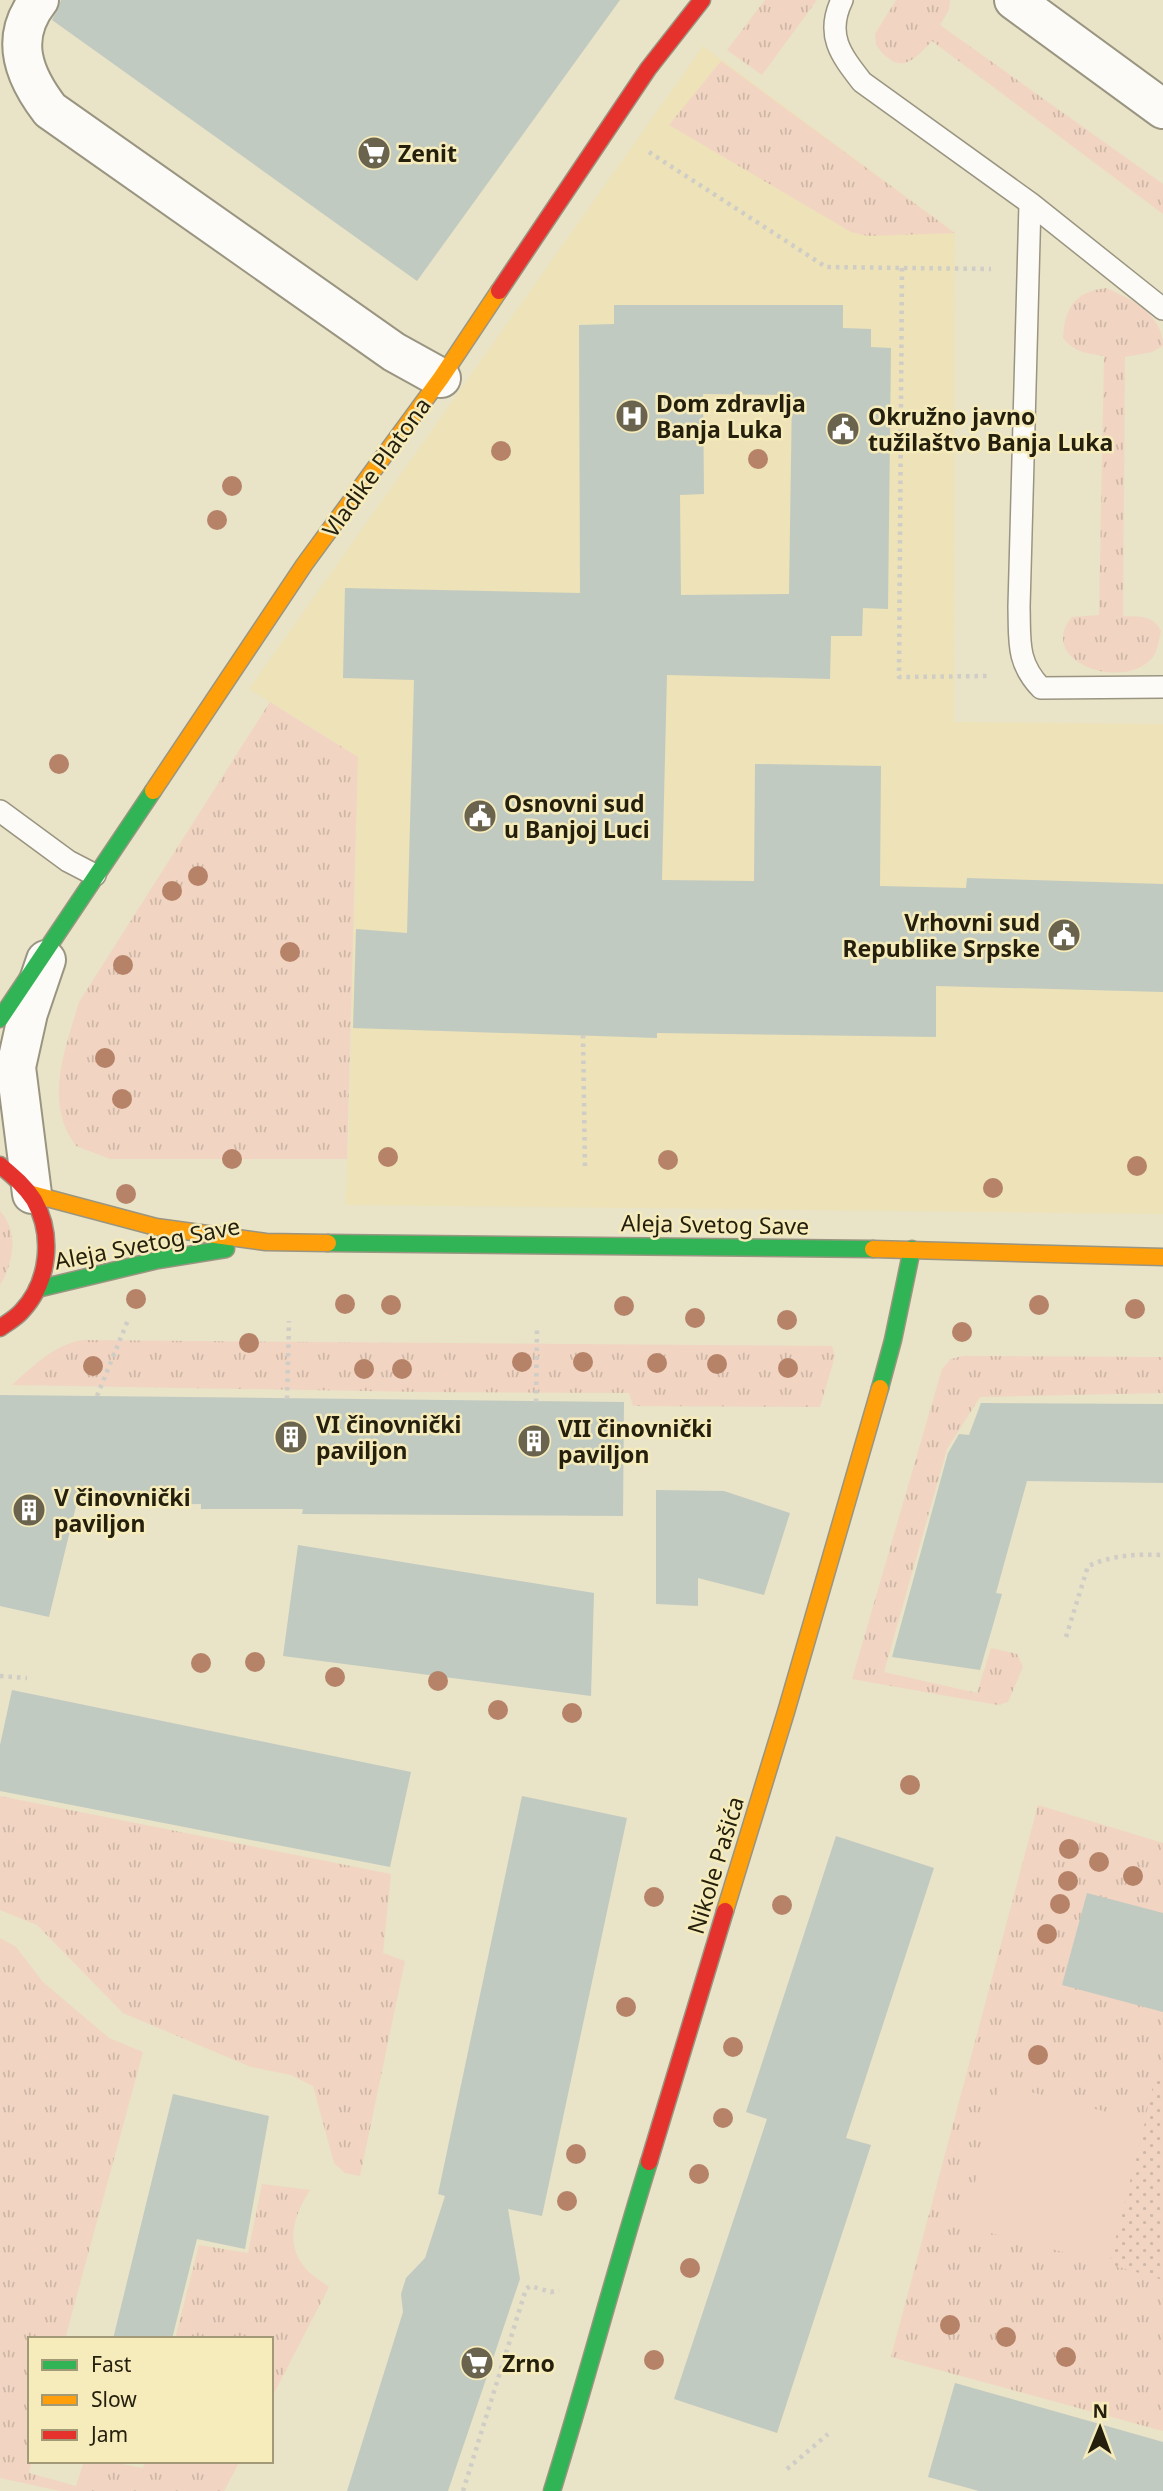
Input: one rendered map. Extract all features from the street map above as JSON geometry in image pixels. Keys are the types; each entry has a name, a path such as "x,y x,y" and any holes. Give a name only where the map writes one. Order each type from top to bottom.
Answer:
{"street":[{"path":"39,0 27,14 22,35 23,58 33,89 50,110 394,352 441,378"},
{"name":"Vladike Platona","path":"0,1019 304,565 441,378 648,69 702,0"},
{"path":"1014,0 1163,109"},
{"name":"Vladike Platona","path":"32,1194 16,1067 28,1013 54,938"},
{"path":"0,1165 14,1174 32,1194 44,1219 47,1247 45,1269 37,1289 25,1308 0,1328"},
{"name":"Aleja Svetog Save","path":"32,1194 156,1227 266,1242 912,1249 1163,1256"},
{"name":"Aleja Svetog Save","path":"37,1289 158,1260 266,1242"},
{"name":"Nikole Pašića","path":"552,2491 580,2402 614,2275 786,1712 875,1405 893,1340 912,1249"}],"lane":[{"path":"842,0 837,11 834,36 843,58 862,82 1030,203 1163,309"},
{"path":"1030,203 1019,607 1021,658 1028,676 1041,688 1163,687"},
{"path":"0,811 68,861 95,875"}],"path":[{"path":"643,148 826,267 1028,270"},
{"path":"902,268 898,677 1028,676"},
{"path":"583,1035 585,1170"},
{"path":"97,1396 128,1320"},
{"path":"287,1399 289,1321"},
{"path":"536,1402 537,1326"},
{"path":"1066,1637 1088,1566 1106,1558 1135,1554 1163,1555"},
{"path":"0,1676 27,1678"},
{"path":"463,2491 526,2289 530,2286 559,2290"},
{"path":"788,2469 828,2434"}],"shaded area":[{"path":"703,46 955,233 954,722 1163,724 1163,1214 345,1205 358,757 249,689"}],"green space":[{"path":"765,0 817,0 762,75 727,50"},
{"path":"896,0 950,0 949,10 940,25 1163,184 1163,214 932,41 905,63 892,61 884,55 876,45 875,34"},
{"path":"721,61 955,233 868,236 851,232 669,125"},
{"path":"1106,288 1126,297 1152,317 1162,335 1163,346 1152,352 1125,357 1123,616 1149,619 1161,631 1153,657 1140,667 1123,672 1105,672 1088,667 1074,658 1065,647 1063,633 1072,617 1099,615 1104,356 1082,352 1072,347 1063,338 1064,327 1073,303 1086,293"},
{"path":"270,702 358,757 347,1159 110,1159 76,1146 64,1124 59,1091 62,1061 79,1002"},
{"path":"0,1211 10,1228 12,1247 9,1267 0,1285"},
{"path":"82,1340 832,1346 835,1356 820,1407 633,1406 629,1393 12,1385 53,1352"},
{"path":"963,1356 1163,1357 1163,1393 980,1397 947,1449 884,1672 977,1693 991,1648 1017,1654 1023,1667 1008,1702 998,1705 852,1679 942,1369 951,1359"},
{"path":"0,1796 391,1874 383,1953 405,1961 360,2176 345,2173 334,2163 313,2086 291,2075 251,2067 123,2013 37,1925 0,1910"},
{"path":"1038,1805 1163,1843 1163,2431 891,2357"},
{"path":"0,1938 16,1947 43,1982 109,2038 143,2052 66,2337 28,2337 28,2463 32,2463 29,2473 76,2486 83,2463 117,2463 143,2468 144,2463 239,2463 224,2491 60,2491 0,2478"},
{"path":"1155,2078 1163,2080 1163,2280 1109,2264"},
{"path":"1000,2084 1145,2122 1109,2264 964,2226"},
{"path":"262,2184 310,2190 296,2219 293,2240 299,2259 306,2269 329,2287 273,2395 273,2337 176,2337 199,2245 248,2253"}],"building":[{"name":"Zenit","path":"61,0 620,0 417,281 52,20"},
{"path":"614,305 843,305 843,328 871,329 871,347 891,348 888,609 863,608 862,636 831,636 830,679 667,675 662,880 754,881 755,764 881,766 880,886 966,888 967,878 1163,884 1163,992 936,986 936,1037 657,1033 657,1038 353,1028 356,929 407,933 414,680 343,678 345,588 580,593 579,325 614,324","holes":["703,394 792,395 789,594 681,595 680,495 704,494"]},
{"path":"0,1395 624,1402 623,1516 302,1514 303,1509 201,1509 201,1504 76,1506 49,1617 0,1606"},
{"path":"981,1403 1163,1404 1163,1483 1027,1481 996,1593 1002,1594 980,1670 892,1657 948,1453 959,1434 969,1435"},
{"path":"656,1490 724,1491 790,1513 764,1595 698,1578 698,1606 656,1604"},
{"path":"298,1545 594,1593 591,1696 283,1656"},
{"path":"12,1690 411,1772 390,1867 0,1791 0,1745"},
{"path":"522,1796 627,1818 542,2216 508,2209 520,2279 448,2491 347,2491 403,2312 401,2294 406,2278 425,2258 445,2196 438,2194"},
{"path":"836,1836 934,1868 846,2138 871,2145 777,2433 674,2399 767,2119 746,2112"},
{"path":"1087,1893 1163,1913 1163,2012 1062,1985"},
{"path":"173,2094 269,2116 245,2249 197,2239 172,2337 113,2337"},
{"path":"955,2383 1163,2442 1163,2491 979,2491 928,2477"}],"traffic: fast":[{"path":"0,1019 153,791"},
{"path":"328,1243 873,1249"},
{"path":"37,1289 158,1260 226,1249"},
{"path":"880,1388 912,1249"},
{"path":"552,2491 649,2162"}],"traffic: slow":[{"path":"153,791 304,565 441,378 499,291"},
{"path":"32,1194 156,1227 266,1242 328,1243"},
{"path":"873,1249 1163,1257"},
{"path":"725,1911 880,1388"}],"traffic: jam":[{"path":"499,291 648,69 702,0"},
{"path":"0,1165 34,1200 44,1228 46,1243 43,1272 31,1299 20,1314 0,1328"},
{"path":"649,2162 725,1911"}],"place":[{"name":"Zenit","path":"374,153"},
{"name":"Dom zdravlja Banja Luka","path":"632,416"},
{"name":"Okružno javno tužilaštvo Banja Luka","path":"843,429"},
{"name":"Osnovni sud u Banjoj Luci","path":"480,816"},
{"name":"Vrhovni sud Republike Srpske","path":"1064,935"},
{"name":"VI činovnički paviljon","path":"291,1437"},
{"name":"VII činovnički paviljon","path":"534,1441"},
{"name":"V činovnički paviljon","path":"29,1510"},
{"name":"Zrno","path":"477,2363"}]}
